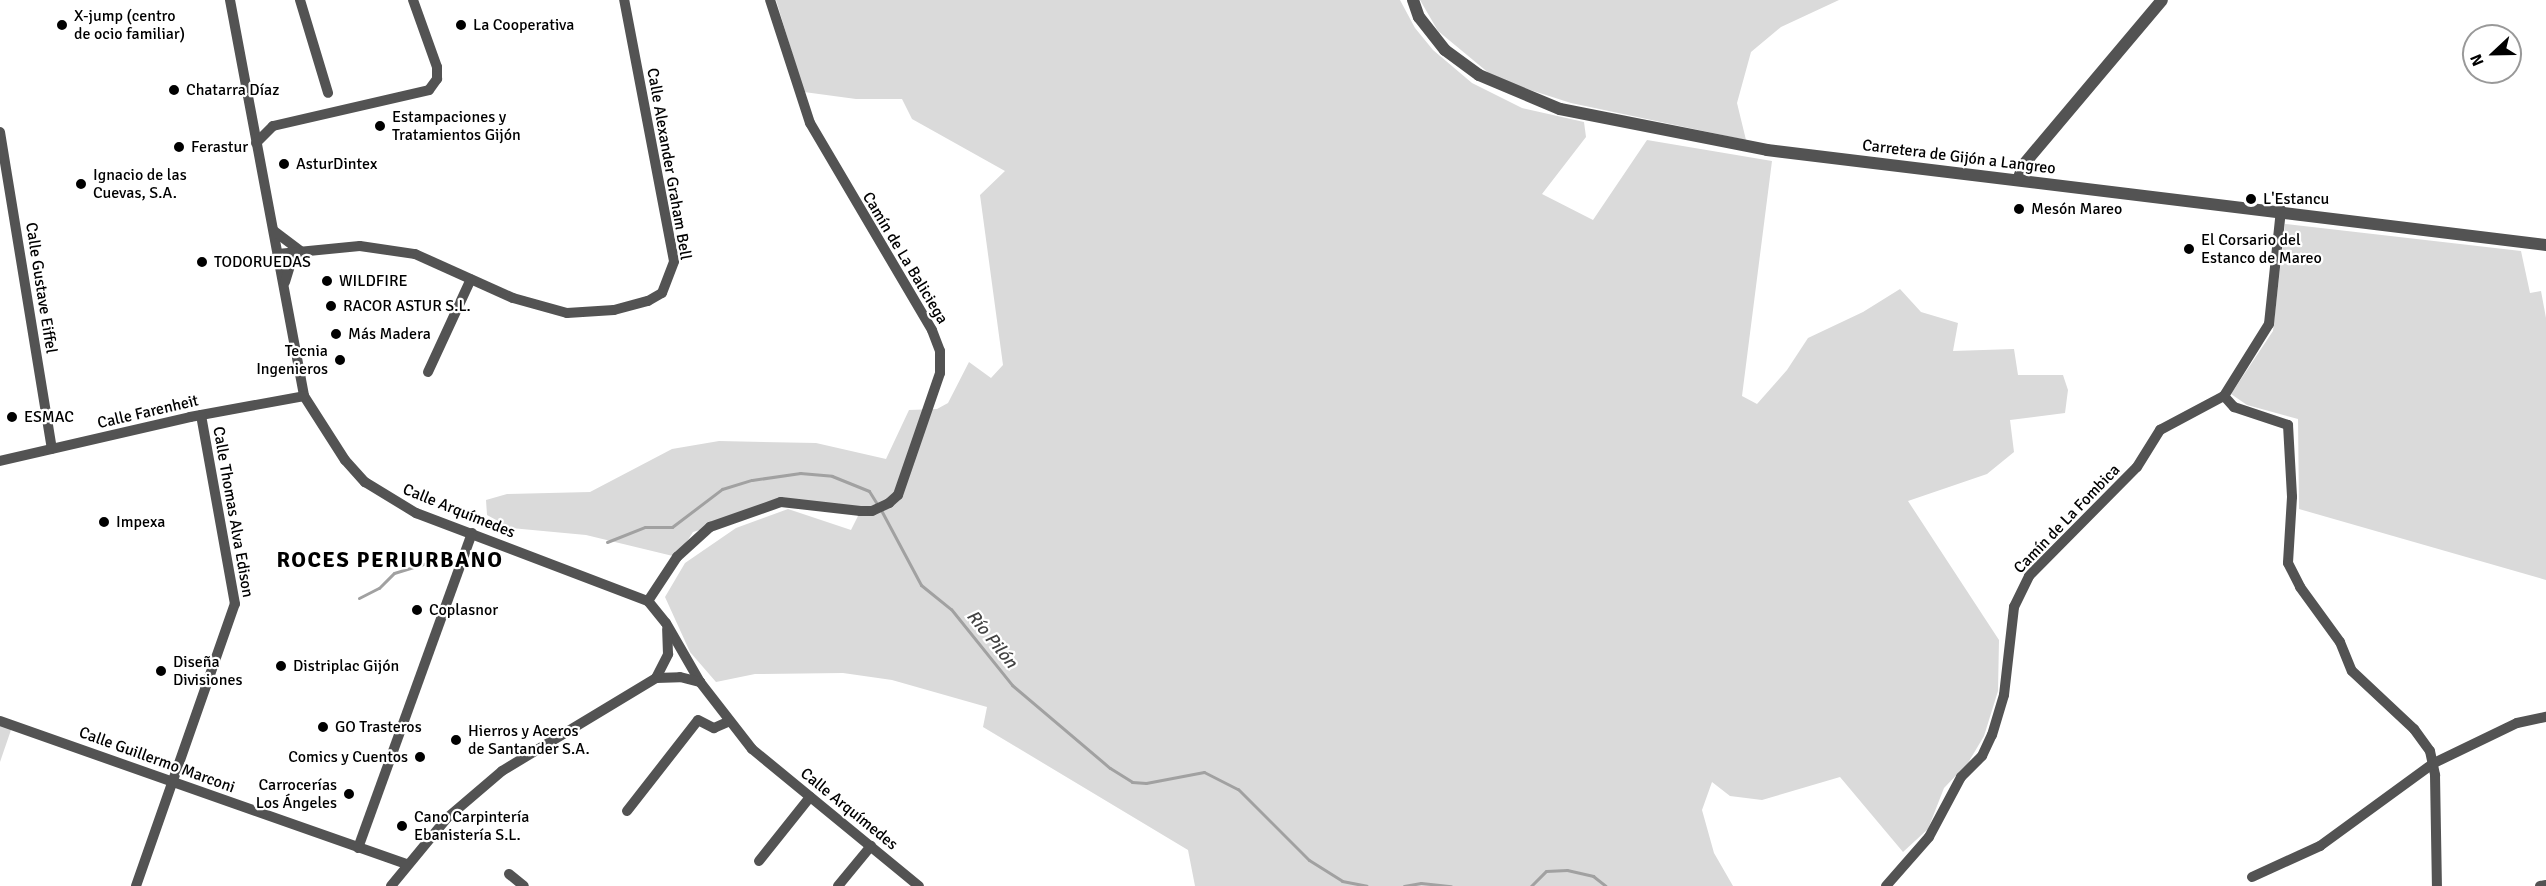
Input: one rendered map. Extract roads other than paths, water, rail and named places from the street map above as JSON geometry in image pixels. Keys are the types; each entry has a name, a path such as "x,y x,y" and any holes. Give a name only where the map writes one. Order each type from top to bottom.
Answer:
{"street":[{"name":"Calle Arquímedes","path":"230,0 304,396 332,441 365,482 416,513 648,602 666,623 700,682 752,749 919,886"},
{"path":"300,0 328,93"},
{"path":"256,143 273,126 429,90 437,79 436,67 413,0"},
{"name":"Calle Alexander Graham Bell","path":"278,254 380,247 415,254 537,307 567,312 614,310 648,301 662,293 674,261 624,0"},
{"name":"Camín de La Baliciega","path":"648,602 677,557 711,527 781,502 872,511 889,503 898,495 926,422 940,373 940,351 810,123 770,0"},
{"name":"Carretera de Gijón a Langreo","path":"1413,0 1432,35 1470,69 1492,84 1560,109 1767,150 2281,210 2546,245"},
{"path":"2018,180 2024,164 2162,0"},
{"path":"250,114 273,126"},
{"name":"Calle Gustave Eiffel","path":"0,132 52,449"},
{"path":"2281,210 2269,324 2224,396 2234,406 2288,425 2292,497 2288,563 2300,587 2340,642 2352,671 2414,729 2434,763 2437,886"},
{"path":"274,231 302,252 290,266 284,287"},
{"path":"428,372 471,279"},
{"name":"Calle Farenheit","path":"0,461 201,415 304,396"},
{"name":"Camín de La Fombica","path":"1886,886 1929,837 1961,777 1982,756 1992,735 2004,695 2014,607 2030,576 2137,467 2160,430 2224,396"},
{"name":"Calle Thomas Alva Edison","path":"136,886 235,604 201,415"},
{"path":"358,848 472,533"},
{"path":"656,678 668,654 666,623"},
{"path":"391,886 406,864 447,818 502,771 656,678 680,677 700,682"},
{"path":"2252,876 2320,846 2434,763 2517,723 2546,717"},
{"path":"627,811 698,720 714,728 730,722"},
{"name":"Calle Guillermo Marconi","path":"0,721 406,864"},
{"path":"759,861 810,797"},
{"path":"838,886 872,846"},
{"path":"509,874 524,886"},
{"path":"2541,886 2546,885"}],"waterway":[{"name":"Río Pilón","path":"607,542 645,527 672,527 722,489 752,480 800,473 832,476 869,491 877,504"},
{"name":"Río Pilón","path":"881,510 921,585 951,609 1012,685 1110,768 1132,782 1146,783 1204,772 1238,789 1309,860 1342,881 1367,886"},
{"name":"Río Pilón","path":"359,598 379,588 394,573 431,562"},
{"name":"Río Pilón","path":"1531,886 1546,871 1567,870 1593,876 1606,886"},
{"name":"Río Pilón","path":"1404,886 1421,883 1451,886"}],"place":[{"name":"X-jump (centro de ocio familiar)","path":"62,25"},
{"name":"La Cooperativa","path":"461,25"},
{"name":"Chatarra Díaz","path":"174,90"},
{"name":"Estampaciones y Tratamientos Gijón","path":"380,126"},
{"name":"Ferastur","path":"179,147"},
{"name":"AsturDintex","path":"284,164"},
{"name":"Ignacio de las Cuevas, S.A.","path":"81,184"},
{"name":"L'Estancu","path":"2251,199"},
{"name":"Mesón Mareo","path":"2019,209"},
{"name":"El Corsario del Estanco de Mareo","path":"2189,249"},
{"name":"TODORUEDAS","path":"202,262"},
{"name":"WILDFIRE","path":"327,281"},
{"name":"RACOR ASTUR S.L.","path":"331,306"},
{"name":"Más Madera","path":"336,334"},
{"name":"Tecnia Ingenieros","path":"340,360"},
{"name":"ESMAC","path":"12,417"},
{"name":"Impexa","path":"104,522"},
{"name":"Coplasnor","path":"417,610"},
{"name":"Distriplac Gijón","path":"281,666"},
{"name":"Diseña Divisiones","path":"161,671"},
{"name":"GO Trasteros","path":"323,727"},
{"name":"Hierros y Aceros de Santander S.A.","path":"456,740"},
{"name":"Comics y Cuentos","path":"420,757"},
{"name":"Carrocerías Los Ángeles","path":"349,794"},
{"name":"Cano Carpintería Ebanistería S.L.","path":"402,826"}],"district":[{"name":"ROCES PERIURBANO","path":"390,560"}]}
